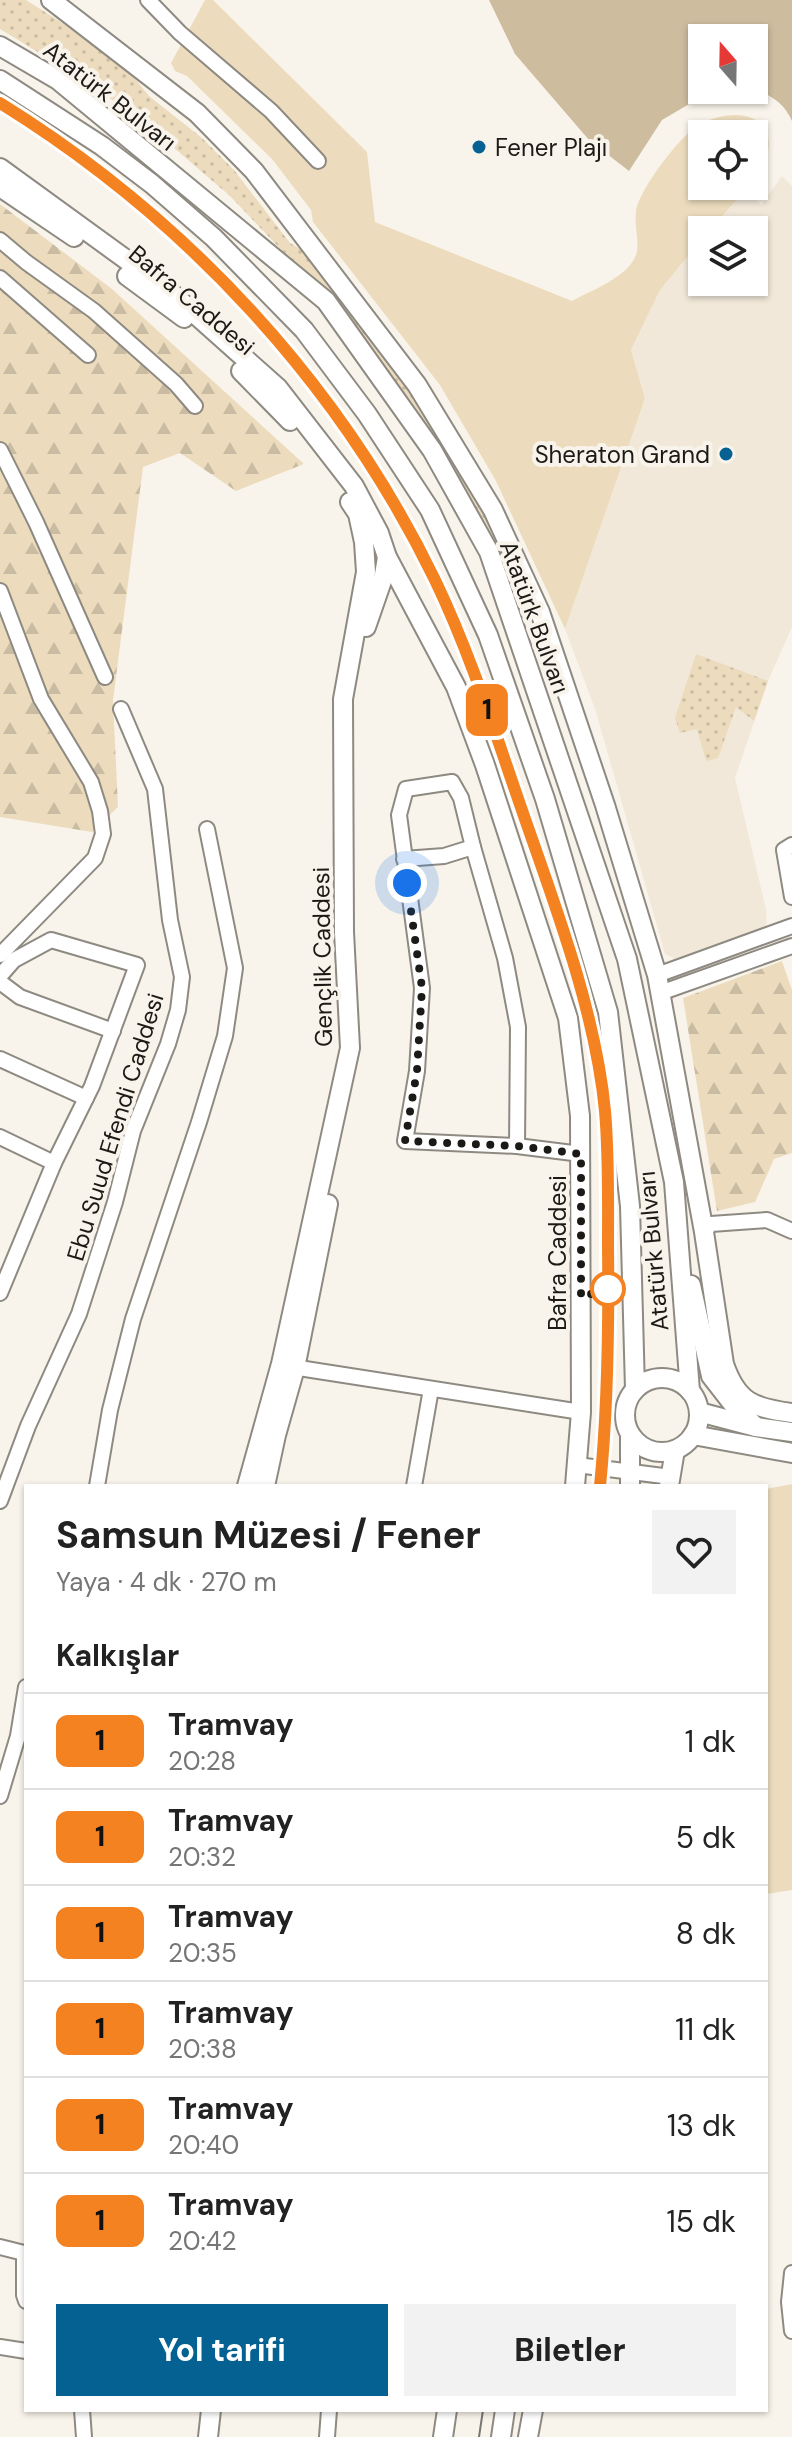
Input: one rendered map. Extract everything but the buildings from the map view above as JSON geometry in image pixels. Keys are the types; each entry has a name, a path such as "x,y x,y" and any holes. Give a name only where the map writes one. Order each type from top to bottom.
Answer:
{"main road":[{"path":"51,0 197,113 263,179 417,385 493,510 540,612 605,805 658,984 704,1232 724,1364 730,1382 746,1402 788,1408"},
{"name":"Atatürk Bulvarı","path":"0,46 58,80 326,301 432,450 489,552 627,959 674,1182 690,1391 697,1401 699,1412"},
{"name":"Atatürk Bulvarı","path":"0,80 102,146 152,184 214,238 304,330 367,414 430,510 488,635 545,799 608,1012 630,1206 635,1389 624,1412 630,1436 630,1478"},
{"name":"Bafra Caddesi","path":"0,168 168,290 278,388 354,486 379,533 387,557 456,687 568,1018 577,1080 581,1154 581,1412 575,1484"},
{"name":"Bafra Caddesi","path":"0,187 191,324 267,395 307,439 358,514"},
{"name":"Gençlik Caddesi","path":"265,1484 350,1048 344,932 343,699 366,572 358,514"},
{"name":"Gençlik Caddesi","path":"248,1484 288,1366 359,1046 351,863 350,707 363,634 384,575 387,557"},
{"path":"674,1182 696,1312 711,1376 756,1427"},
{"path":"635,1389 657,1378 669,1378 690,1391"},
{"path":"630,1436 650,1451 675,1450 693,1435 699,1412 756,1427 792,1432"},
{"path":"693,1435 792,1453"},
{"path":"670,1481 675,1450"},
{"path":"197,2437 199,2412"},
{"path":"208,2437 211,2412"},
{"path":"443,2437 447,2412"},
{"path":"501,2437 505,2412"},
{"path":"528,2437 533,2412"}],"street":[{"path":"148,0 180,33 271,111 318,161"},
{"path":"0,240 94,311 176,384 195,406"},
{"path":"0,278 88,355"},
{"path":"0,450 36,522 105,677"},
{"path":"0,591 41,699 91,782 103,834 95,858 0,955"},
{"name":"Ebu Suud Efendi Caddesi","path":"0,1501 28,1426 79,1314 115,1202 133,1131 168,1044 178,1010 182,977 170,920 155,789 121,709"},
{"path":"517,1146 518,1027 505,958 461,798 452,782 406,789 399,815 422,988 417,1071 405,1141 517,1146 581,1154"},
{"path":"97,1484 110,1410 133,1319 225,1036 235,968 207,829"},
{"path":"792,845 784,850 792,897"},
{"path":"404,859 444,856 473,847"},
{"path":"658,984 792,926"},
{"path":"0,976 14,960 51,940 137,965 86,1098 54,1163 0,1293"},
{"path":"658,984 792,946"},
{"path":"0,982 20,997 113,1031"},
{"path":"0,1059 86,1098"},
{"path":"0,1139 54,1163"},
{"path":"704,1232 711,1224 767,1220 792,1231"},
{"path":"288,1366 581,1412"},
{"path":"414,1484 431,1389"},
{"path":"577,1465 630,1478 670,1481"},
{"path":"0,1796 18,1736 24,1699"},
{"path":"0,2247 24,2253 24,2295"},
{"path":"792,2273 789,2302 792,2331"},
{"path":"0,2347 24,2351"},
{"path":"82,2412 84,2437"},
{"path":"327,2437 329,2412"}],"shaded area":[{"path":"489,0 792,0 792,121 785,109 768,95 768,24 688,24 689,104 662,120 629,171 589,140 515,54"},
{"path":"782,176 792,186 792,627 768,681 735,778 766,909 767,930 677,960 665,954 595,709 565,629 645,400 631,350 660,290 688,256 688,296 768,296 768,216 722,216 737,200 757,200 761,205 768,200"}],"green space":[{"path":"0,0 26,0 67,26 133,76 149,96 202,138 234,170 290,243 302,250 427,418 480,505 531,619 499,555 333,304 230,196 159,135 95,87 0,29"},
{"path":"205,0 213,0 367,152 375,222 572,301 608,282 632,263 637,250 636,212 644,191 688,134 688,200 737,200 722,216 688,216 688,256 660,290 631,350 645,399 565,629 496,481 440,385 313,222 311,210 272,159 187,76 175,71 171,63"},
{"path":"735,115 754,120 710,120"},
{"path":"0,204 112,289 304,464 236,491 180,453 143,467 113,700 118,807 92,832 0,817"},
{"path":"696,654 768,681 754,721 736,707 718,758 706,761 697,729 680,733 675,718"},
{"path":"782,961 792,990 792,1153 774,1159 755,1202 717,1211 683,998"},
{"path":"792,1484 792,1890 768,1894 768,1489"}],"tram line":[{"path":"0,103 68,148 133,198 194,252 252,311 305,373 353,439 397,508 448,609 484,698 562,927 584,1000 600,1074 607,1129 608,1183 607,1370 600,1484"},
{"name":"1","path":"0,103 66,147 177,235 258,317 326,401 360,449 436,581 482,694 568,943 598,1067 605,1109 608,1162 608,1402 600,1484"},
{"path":"479,2437 483,2412"}],"place":[{"name":"Fener Plajı","path":"479,147"},
{"name":"Sheraton Grand","path":"726,454"}],"route":[{"path":"407,883 422,988 417,1071 405,1141 517,1146 581,1154 581,1297 608,1289"}]}
